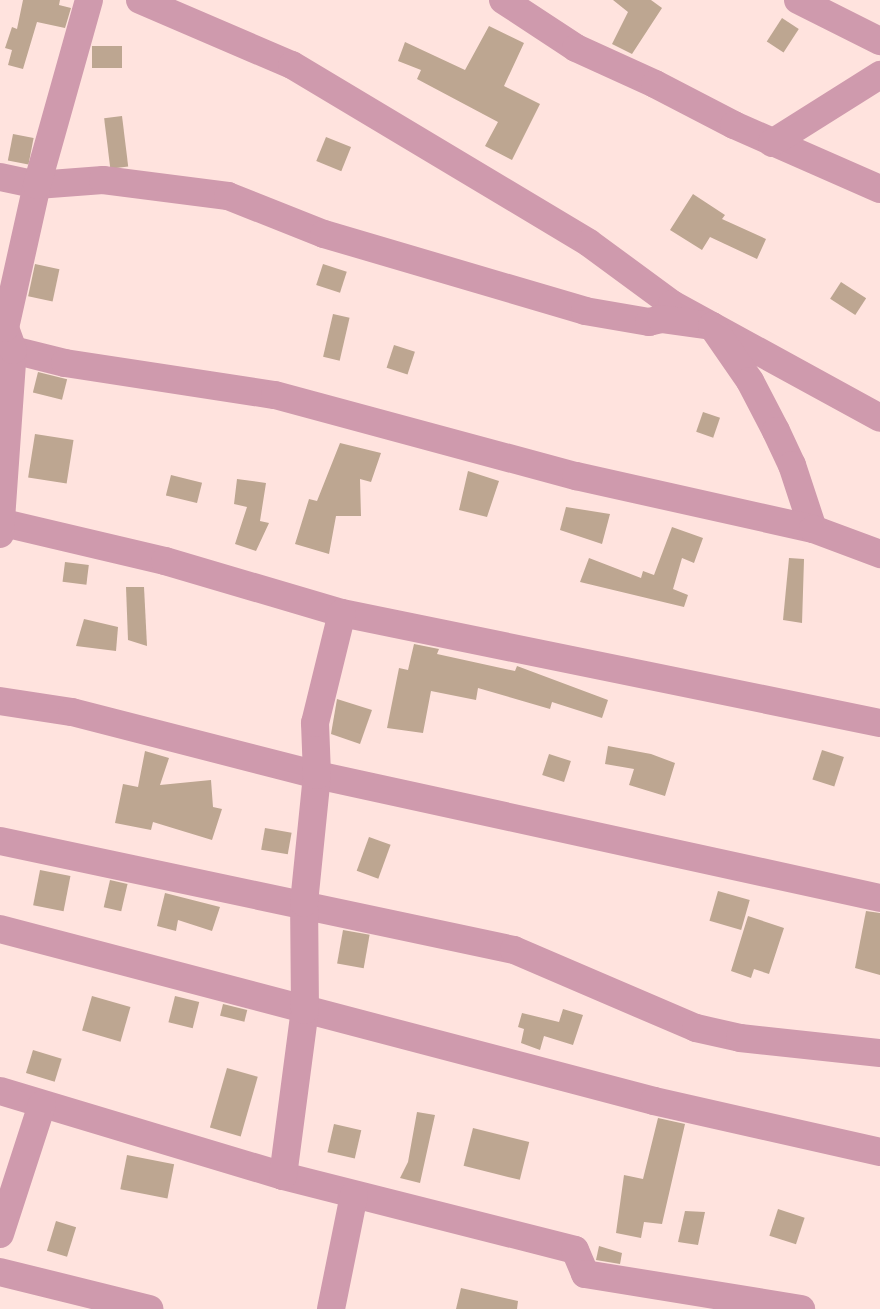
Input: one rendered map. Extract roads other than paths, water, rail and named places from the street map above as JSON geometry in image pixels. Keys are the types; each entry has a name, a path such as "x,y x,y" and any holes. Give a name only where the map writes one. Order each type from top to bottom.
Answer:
{"street":[{"path":"90,0 37,185 6,335 1,526 165,561 342,613 880,723"},
{"path":"140,0 292,65 589,243 672,304 880,418"},
{"path":"503,0 576,48 772,143 880,189"},
{"path":"798,0 878,33"},
{"path":"772,143 878,77"},
{"path":"0,177 37,185 103,180 228,196 324,234 585,311 648,322 661,319 712,326 750,381 776,430 792,465 813,529"},
{"path":"6,335 65,363 275,395 576,476 813,529 880,554"},
{"path":"283,1176 305,1010 304,903 318,775 315,723 342,613"},
{"path":"0,701 72,712 318,775 880,898"},
{"path":"0,841 304,903 514,950 696,1028 740,1038 880,1053"},
{"path":"0,929 654,1101 880,1152"},
{"path":"0,1091 283,1176 575,1250 585,1274 790,1308"},
{"path":"0,1234 42,1105"},
{"path":"331,1309 354,1195"},
{"path":"0,1272 150,1309"}]}
